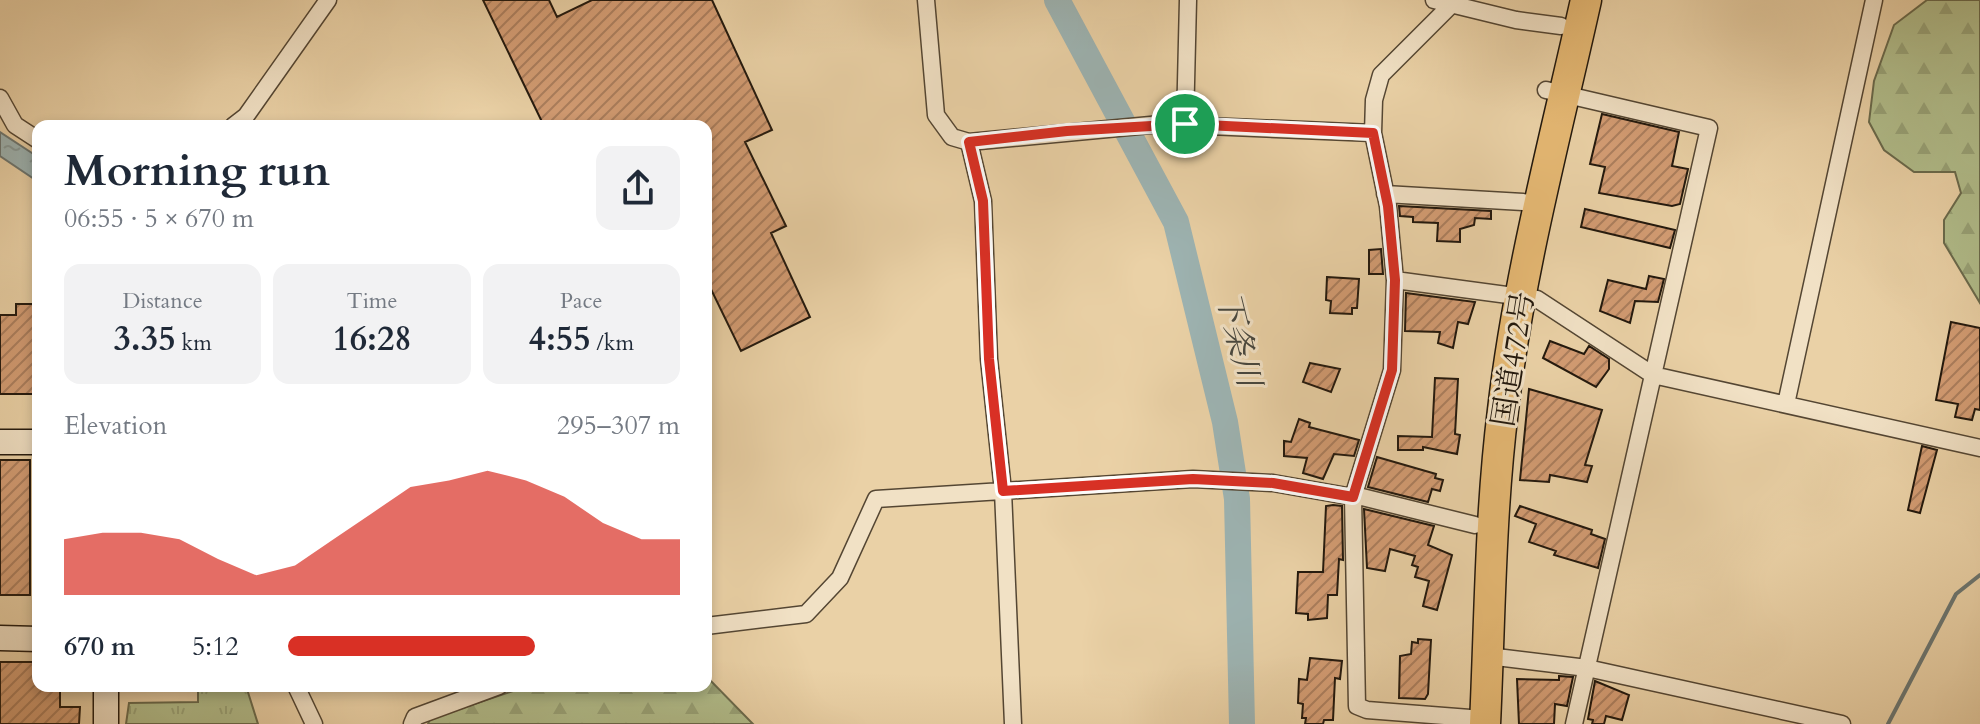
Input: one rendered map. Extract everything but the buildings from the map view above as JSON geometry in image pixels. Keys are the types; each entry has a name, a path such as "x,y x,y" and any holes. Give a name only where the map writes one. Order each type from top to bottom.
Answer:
{"highway":[{"name":"国道472号","path":"1475,722 1488,656 1494,505 1523,202 1586,0"},
{"name":"国道472号","path":"1475,722 1475,525 1482,419 1514,296 1556,93 1563,13"}],"street":[{"path":"241,120 328,0"},
{"path":"926,0 936,115 952,137 969,142 1161,124 1373,133"},
{"path":"1185,124 1188,0"},
{"path":"1434,0 1516,20 1563,13"},
{"path":"1786,404 1874,0"},
{"path":"1452,4 1381,75 1374,100 1373,133 1385,194 1395,280 1392,370 1354,496 1357,706 1367,710 1475,722"},
{"path":"1556,93 1709,128 1574,724"},
{"path":"0,98 15,125 32,136"},
{"path":"969,142 983,201 989,359 1003,491 1013,724"},
{"path":"1385,194 1523,202"},
{"path":"1395,280 1537,299 1653,375 1980,448"},
{"path":"0,442 32,442"},
{"path":"712,625 806,614 840,578 876,499 1193,479 1273,483 1354,496 1475,525"},
{"path":"0,638 32,639"},
{"path":"1488,656 1587,668 1842,724"},
{"path":"106,692 106,724"},
{"path":"299,692 314,724"},
{"path":"412,724 415,717 483,692"}],"green space":[{"path":"1927,0 1980,0 1980,303 1944,243 1944,220 1961,193 1955,172 1914,172 1884,150 1869,122 1874,81 1894,25"},
{"path":"712,682 753,724 428,724 430,719 510,692 712,692"},
{"path":"198,692 248,692 258,724 126,724 129,703 198,702"}],"water":[{"path":"0,132 32,153 32,178 0,156"}],"waterway":[{"name":"下条川","path":"1057,0 1176,222 1225,422 1237,499 1242,724"},
{"path":"1888,724 1956,594 1980,575"}],"route":[{"path":"1185,124 1373,133 1388,206 1395,280 1392,370 1353,497 1273,483 1193,479 1003,491 989,359 983,201 969,142 1067,131 1185,124"}]}
